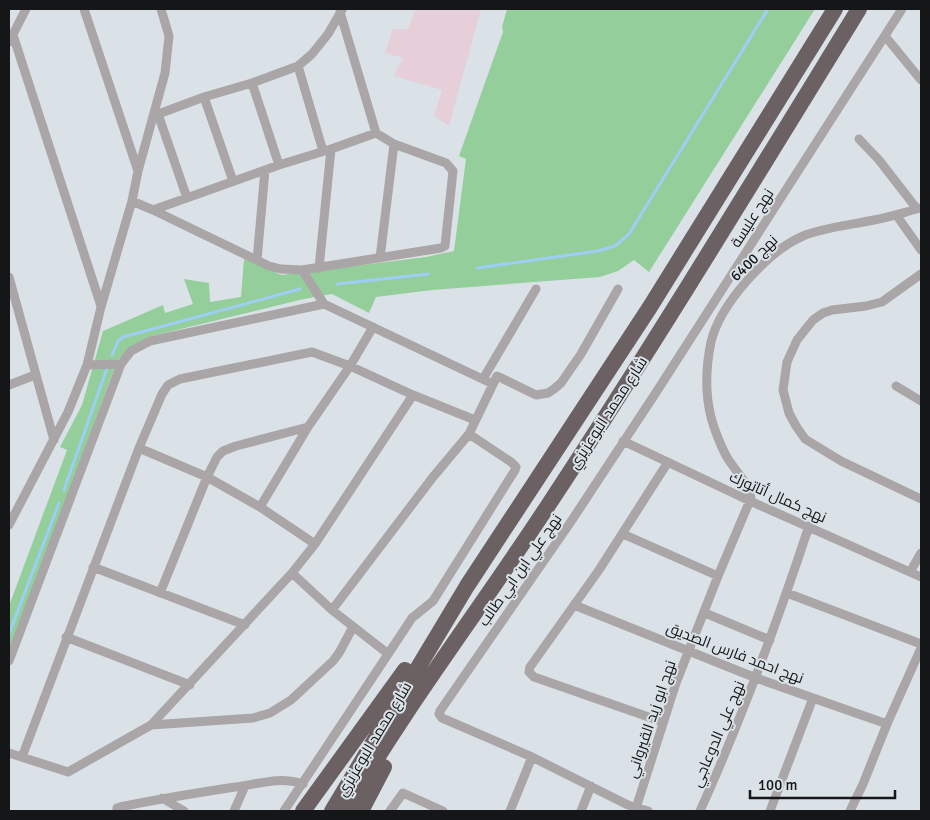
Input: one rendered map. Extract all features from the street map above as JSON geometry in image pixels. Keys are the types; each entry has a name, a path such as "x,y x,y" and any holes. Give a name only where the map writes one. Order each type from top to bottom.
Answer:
{"highway":[{"name":"شارع محمد البوعزيزي","path":"336,811 467,586 650,307 835,9"},
{"name":"شارع محمد البوعزيزي","path":"336,811 546,509 625,388 859,9"},
{"path":"303,811 467,586"},
{"path":"361,811 382,769 456,639"}],"street":[{"path":"26,9 11,38 102,307"},
{"path":"84,9 138,171"},
{"path":"9,525 68,412 87,365 132,201 138,171 156,115 168,54 169,36 161,9"},
{"name":"نهج عليسة","path":"624,441 902,9"},
{"path":"156,115 298,66 312,54 328,34 342,10"},
{"path":"132,201 274,268 302,270 441,248 446,242 453,171 446,163 394,144 376,133 342,10"},
{"path":"885,36 921,80"},
{"path":"298,66 327,150 318,268"},
{"path":"252,83 279,165"},
{"path":"204,97 233,181"},
{"path":"156,115 187,198"},
{"path":"153,210 376,133"},
{"path":"859,138 919,209"},
{"path":"380,258 394,144"},
{"path":"256,260 265,170"},
{"name":"نهج 6400","path":"750,501 751,496 727,457 711,418 706,378 711,341 732,300 746,281 763,264 797,238 824,230 897,216 919,209"},
{"path":"897,216 921,250"},
{"path":"302,270 324,304 493,384"},
{"path":"921,274 882,302 832,310 823,313 814,320 797,340 787,362 783,390 789,413 805,439 842,460 921,499"},
{"path":"9,277 54,440"},
{"path":"483,379 536,289"},
{"path":"332,610 433,477 469,434 498,376 536,395 554,389 561,383 581,354 618,289"},
{"path":"720,294 732,300"},
{"path":"9,661 121,364 131,351 150,341 324,304"},
{"path":"260,507 308,427 350,366 373,327"},
{"path":"22,757 139,448 162,394 168,386 180,379 306,352 319,354 350,366 413,395 475,420"},
{"path":"87,365 121,364"},
{"path":"9,385 35,375"},
{"path":"896,386 921,401"},
{"path":"9,753 68,772 151,725 292,574 315,544 413,395"},
{"path":"160,593 217,457 230,448 308,427"},
{"path":"284,811 412,618 433,601 515,470 516,467 511,462 469,434"},
{"name":"نهج كمال أتاتورك","path":"624,441 750,501 921,578"},
{"name":"نهج علي ابن ابي طالب","path":"532,757 442,718 439,714 624,441"},
{"path":"139,448 207,477 260,507 315,544"},
{"path":"663,722 534,677 529,672 530,667 623,534 668,462"},
{"name":"نهج ابو زيد القيرواني","path":"630,808 688,651 750,501"},
{"name":"نهج علي الدوعاجي","path":"700,811 729,748 756,678 809,526"},
{"path":"623,534 718,576"},
{"path":"910,572 921,553"},
{"path":"93,567 245,625"},
{"path":"292,574 332,610 387,654"},
{"path":"787,593 921,646 887,724 864,784 850,811"},
{"name":"نهج احمد فارس الصديق","path":"574,605 756,678 887,724"},
{"path":"705,612 770,640"},
{"path":"151,725 253,718 270,713 291,700 333,661 353,627"},
{"path":"66,637 190,685"},
{"path":"770,811 813,698"},
{"path":"510,811 532,757 591,786 630,808 648,811"},
{"path":"117,811 117,808 120,807 162,798 244,786 262,781 293,780 303,784"},
{"path":"234,811 244,786"},
{"path":"581,811 591,786"},
{"path":"390,811 403,793 443,811"},
{"path":"162,798 184,811"}],"shaded area":[{"path":"416,9 481,9 449,126 434,116 442,90 394,76 403,58 385,53 393,29 408,29"}],"green space":[{"path":"507,9 815,9 649,272 634,260 618,271 600,277 432,290 376,297 369,313 332,294 304,299 148,337 129,348 117,361 9,654 9,606 67,450 60,447 82,405 103,331 163,305 165,313 193,304 184,279 209,283 210,302 241,297 244,259 282,275 426,257 454,251 466,159 459,156 503,32 502,27"}],"waterway":[{"path":"477,268 598,251 615,246 629,234 768,9"},
{"path":"337,284 428,274"},
{"path":"112,355 118,341 123,337 300,289"},
{"path":"64,490 107,368"},
{"path":"9,634 59,503"}]}
